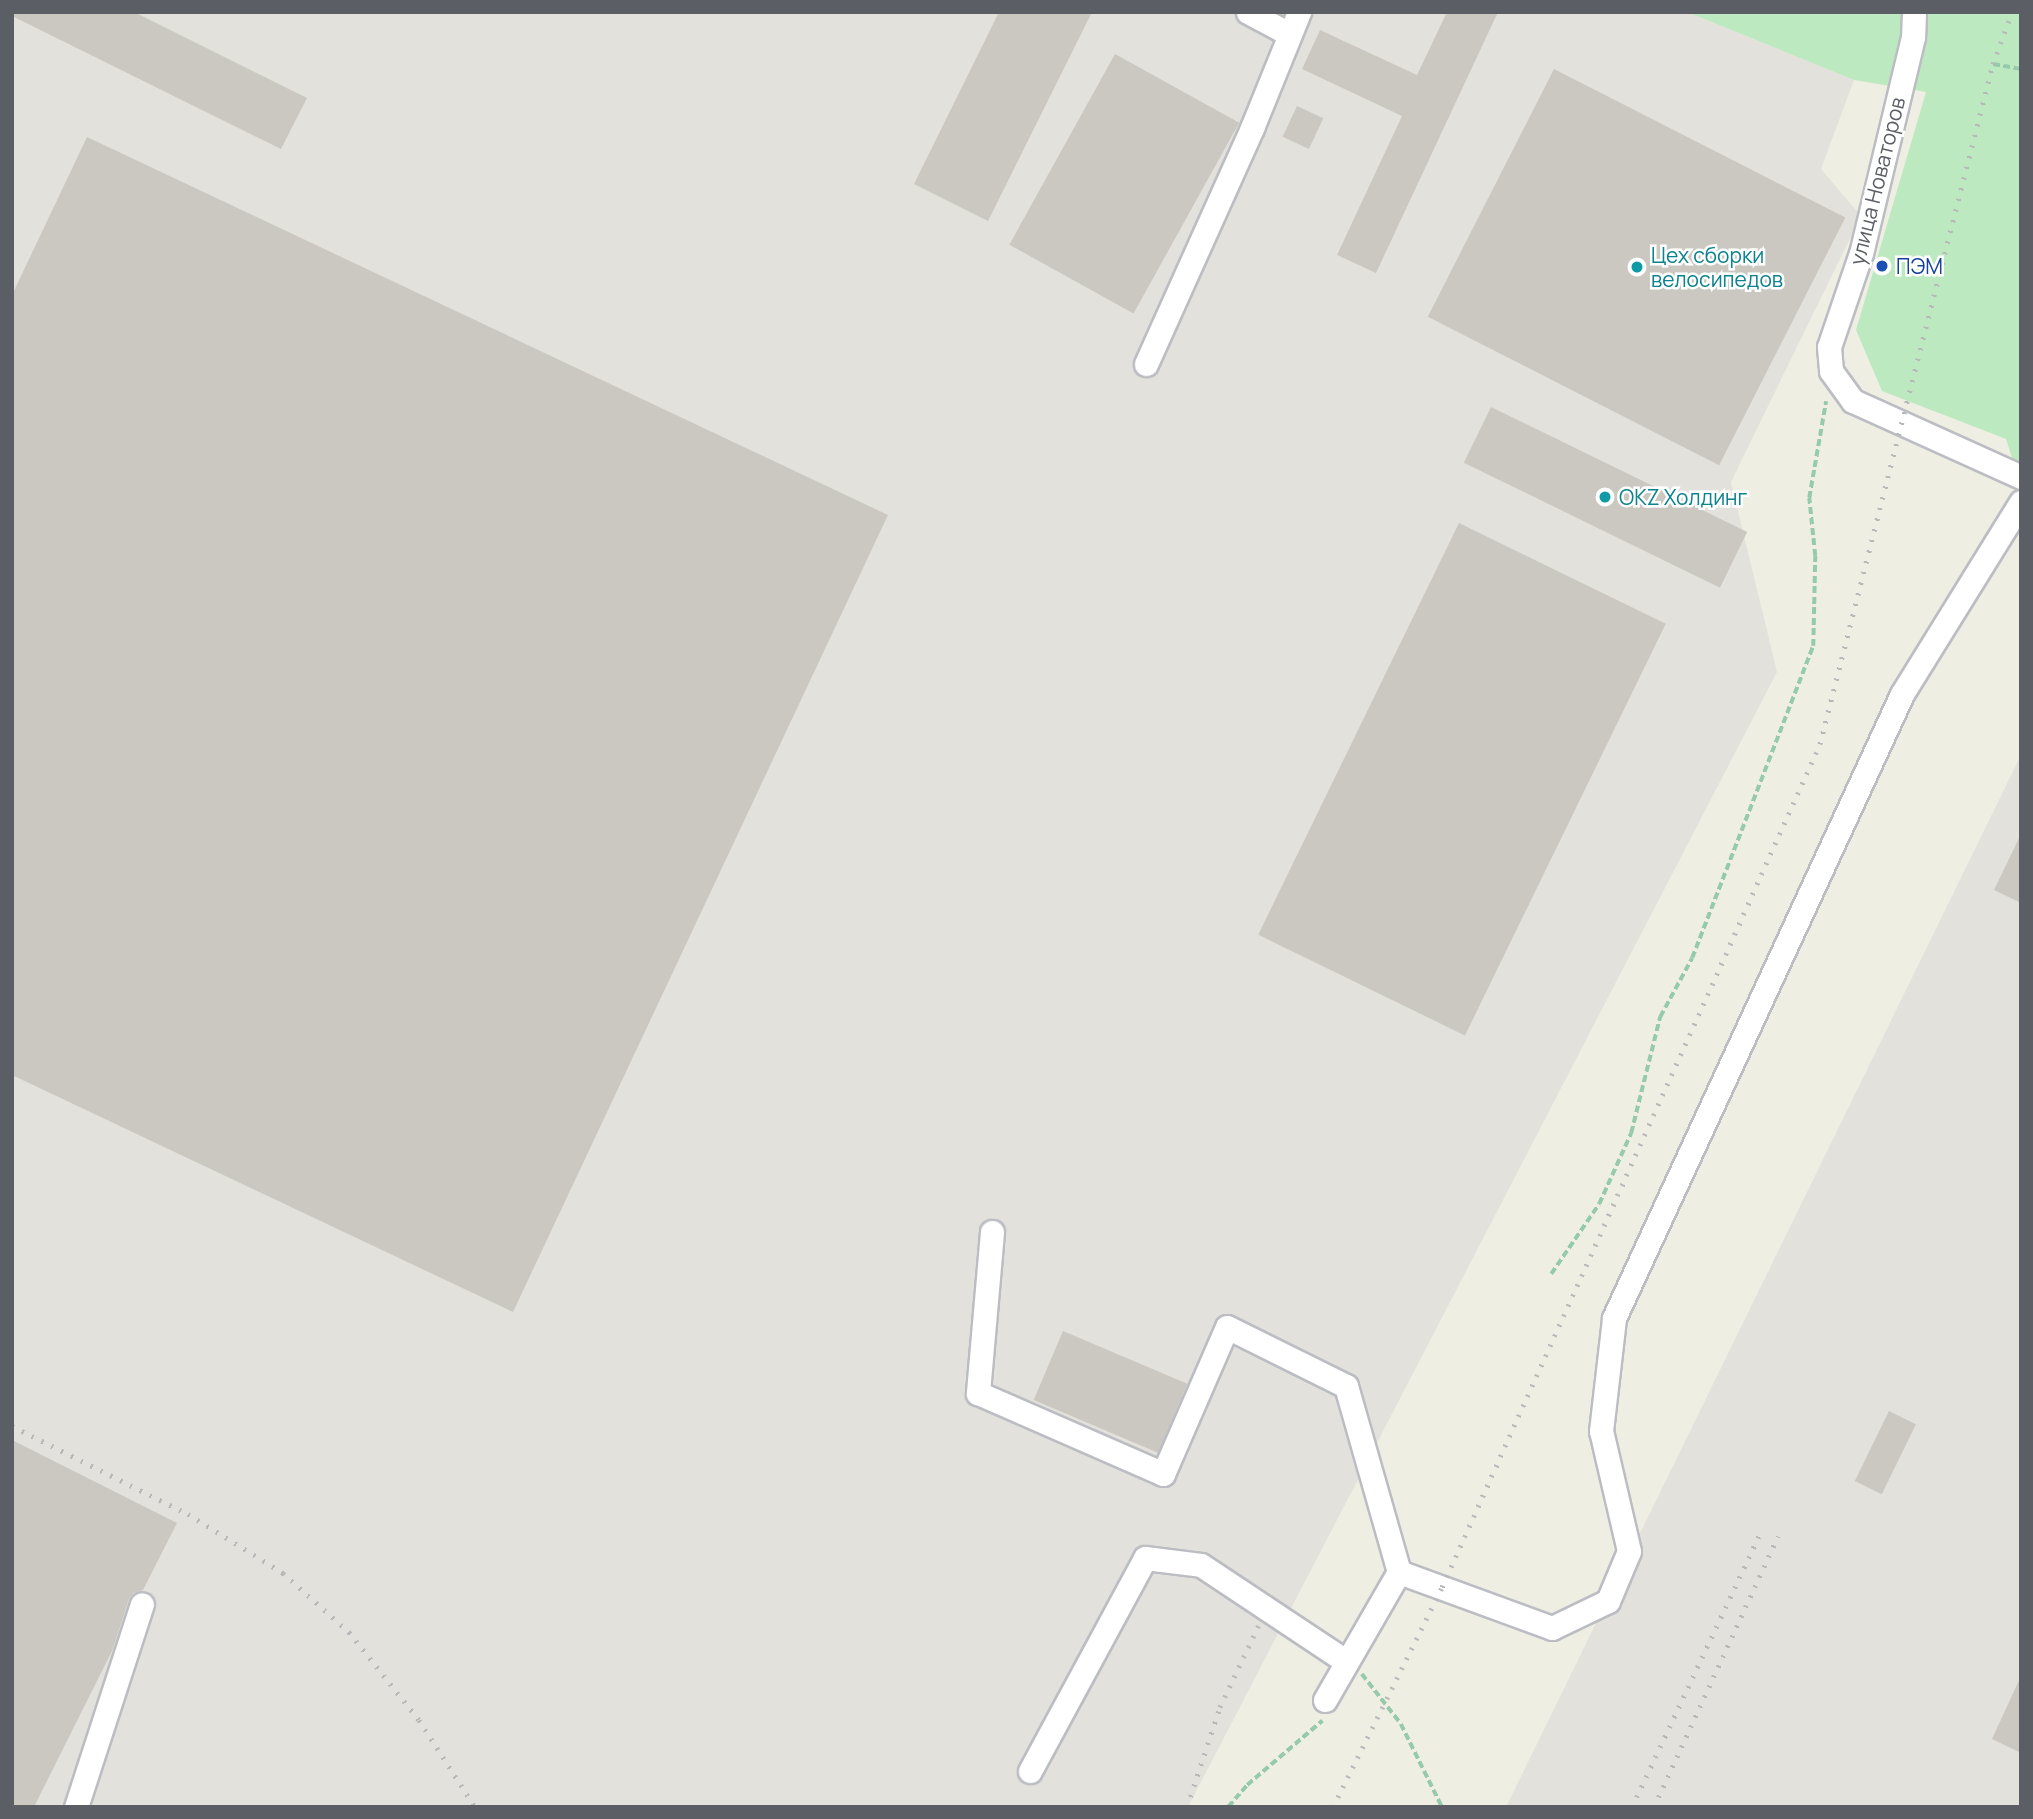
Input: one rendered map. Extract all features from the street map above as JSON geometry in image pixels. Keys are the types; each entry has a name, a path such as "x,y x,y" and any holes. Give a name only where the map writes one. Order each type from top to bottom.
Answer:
{"street":[{"path":"1248,12 1289,34"},
{"path":"1146,364 1252,128 1298,12"},
{"name":"улица Новаторов","path":"1831,372 1829,347 1861,253 1913,37 1913,12"},
{"path":"1831,372 1853,401 2021,477"},
{"path":"1399,1572 1552,1628 1608,1601 1629,1551 1601,1431 1614,1318 1902,694 2021,502"},
{"path":"992,1232 978,1393 1163,1474 1227,1327 1346,1386 1399,1572 1325,1700"},
{"path":"1030,1771 1145,1558 1201,1565 1347,1662"},
{"path":"76,1807 142,1604"}],"path":[{"path":"1993,64 2021,69"},
{"path":"1551,1274 1599,1204 1631,1133 1660,1017 1692,958 1813,646 1815,556 1809,498 1831,372"},
{"path":"1347,1662 1368,1680 1401,1724 1442,1807"},
{"path":"1228,1807 1247,1785 1324,1720 1325,1700"}],"shaded area":[{"path":"12,12 1687,12 1854,80 1821,169 1861,216 1731,482 1777,672 1188,1807 12,1807"},
{"path":"2021,755 2021,1807 1506,1807"}],"green space":[{"path":"1687,12 2021,12 2021,486 2006,439 1882,391 1856,330 1926,92 1854,80"}],"building":[{"path":"12,12 134,12 307,98 281,149 12,16"},
{"path":"999,12 1092,12 988,221 914,184"},
{"path":"1447,12 1498,12 1376,273 1337,255 1402,116 1302,69 1320,30 1417,75"},
{"path":"1115,54 1239,123 1134,314 1009,245"},
{"name":"Цех сборки велосипедов","path":"1554,69 1845,217 1719,465 1428,317"},
{"path":"1297,106 1323,118 1309,149 1283,137"},
{"path":"87,137 888,515 513,1312 12,1075 12,295"},
{"name":"OKZ Холдинг","path":"1491,407 1747,532 1720,588 1464,463"},
{"path":"1459,523 1666,624 1465,1035 1258,935"},
{"path":"2021,834 2021,903 1994,890"},
{"path":"1063,1331 1187,1384 1158,1453 1034,1400"},
{"path":"1889,1411 1916,1424 1882,1494 1855,1481"},
{"path":"12,1440 177,1523 143,1590 133,1593 129,1599 112,1651 34,1807 12,1807"},
{"path":"2021,1676 2021,1753 1992,1739"}],"railway":[{"path":"1333,1807 1442,1587 1820,744 1993,64 2012,12"},
{"path":"12,1426 188,1514 283,1573 349,1632 419,1720 475,1807"},
{"path":"1632,1807 1762,1530"},
{"path":"1654,1807 1778,1536"},
{"path":"1187,1807 1220,1707 1262,1618"}],"place":[{"name":"ПЭМ","path":"1882,266"},
{"name":"Цех сборки велосипедов","path":"1637,267"},
{"name":"OKZ Холдинг","path":"1605,497"}]}
